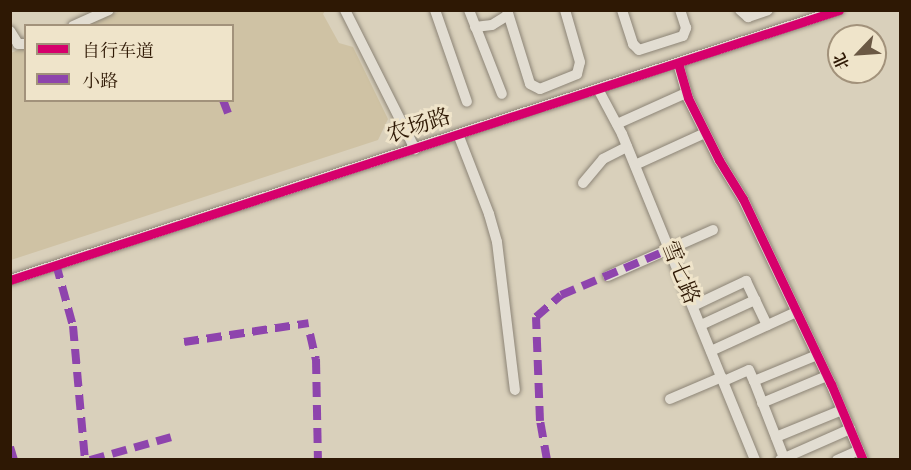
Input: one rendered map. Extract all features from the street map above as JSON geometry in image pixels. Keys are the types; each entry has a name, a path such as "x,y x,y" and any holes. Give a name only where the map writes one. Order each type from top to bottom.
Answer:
{"street":[{"path":"78,24 109,10"},
{"path":"435,10 467,102"},
{"path":"469,10 502,94"},
{"path":"475,27 492,25 508,13 530,84 540,89 577,74 580,62 565,10"},
{"path":"622,10 633,44 639,50 683,36 686,28 680,10"},
{"path":"740,10 748,17 768,10"},
{"path":"346,11 415,149"},
{"name":"农场路","path":"10,280 834,11"},
{"path":"10,31 18,44 24,44"},
{"path":"678,63 686,93 719,160 735,184 827,376 861,455 837,459"},
{"name":"雪七路","path":"598,89 635,165 723,379 752,459"},
{"path":"617,124 686,93"},
{"path":"635,165 705,133"},
{"path":"458,134 489,214 496,242 515,390"},
{"path":"583,183 603,159 627,147"},
{"path":"608,276 713,230"},
{"path":"693,306 746,281 767,325"},
{"path":"701,325 755,300"},
{"path":"711,351 796,312"},
{"path":"754,381 817,355"},
{"path":"670,399 749,370 776,437 782,459 850,429"},
{"path":"762,403 827,376"},
{"path":"776,437 842,410"}],"shaded area":[{"path":"120,11 325,11 323,14 339,43 353,47 388,119 378,140 11,260 11,53 24,47 24,102 234,102 234,24 84,24"}],"marked path":[{"path":"224,102 228,113"},
{"path":"547,460 540,421 536,317 561,295 670,249"},
{"path":"56,264 73,326 85,460"},
{"path":"184,342 309,323"},
{"path":"310,334 316,359 318,460"},
{"path":"90,460 175,436"},
{"path":"10,447 14,460"}],"cycle path":[{"path":"10,280 839,10"},
{"path":"678,63 688,98 719,160 743,199 831,384 863,460"}]}
